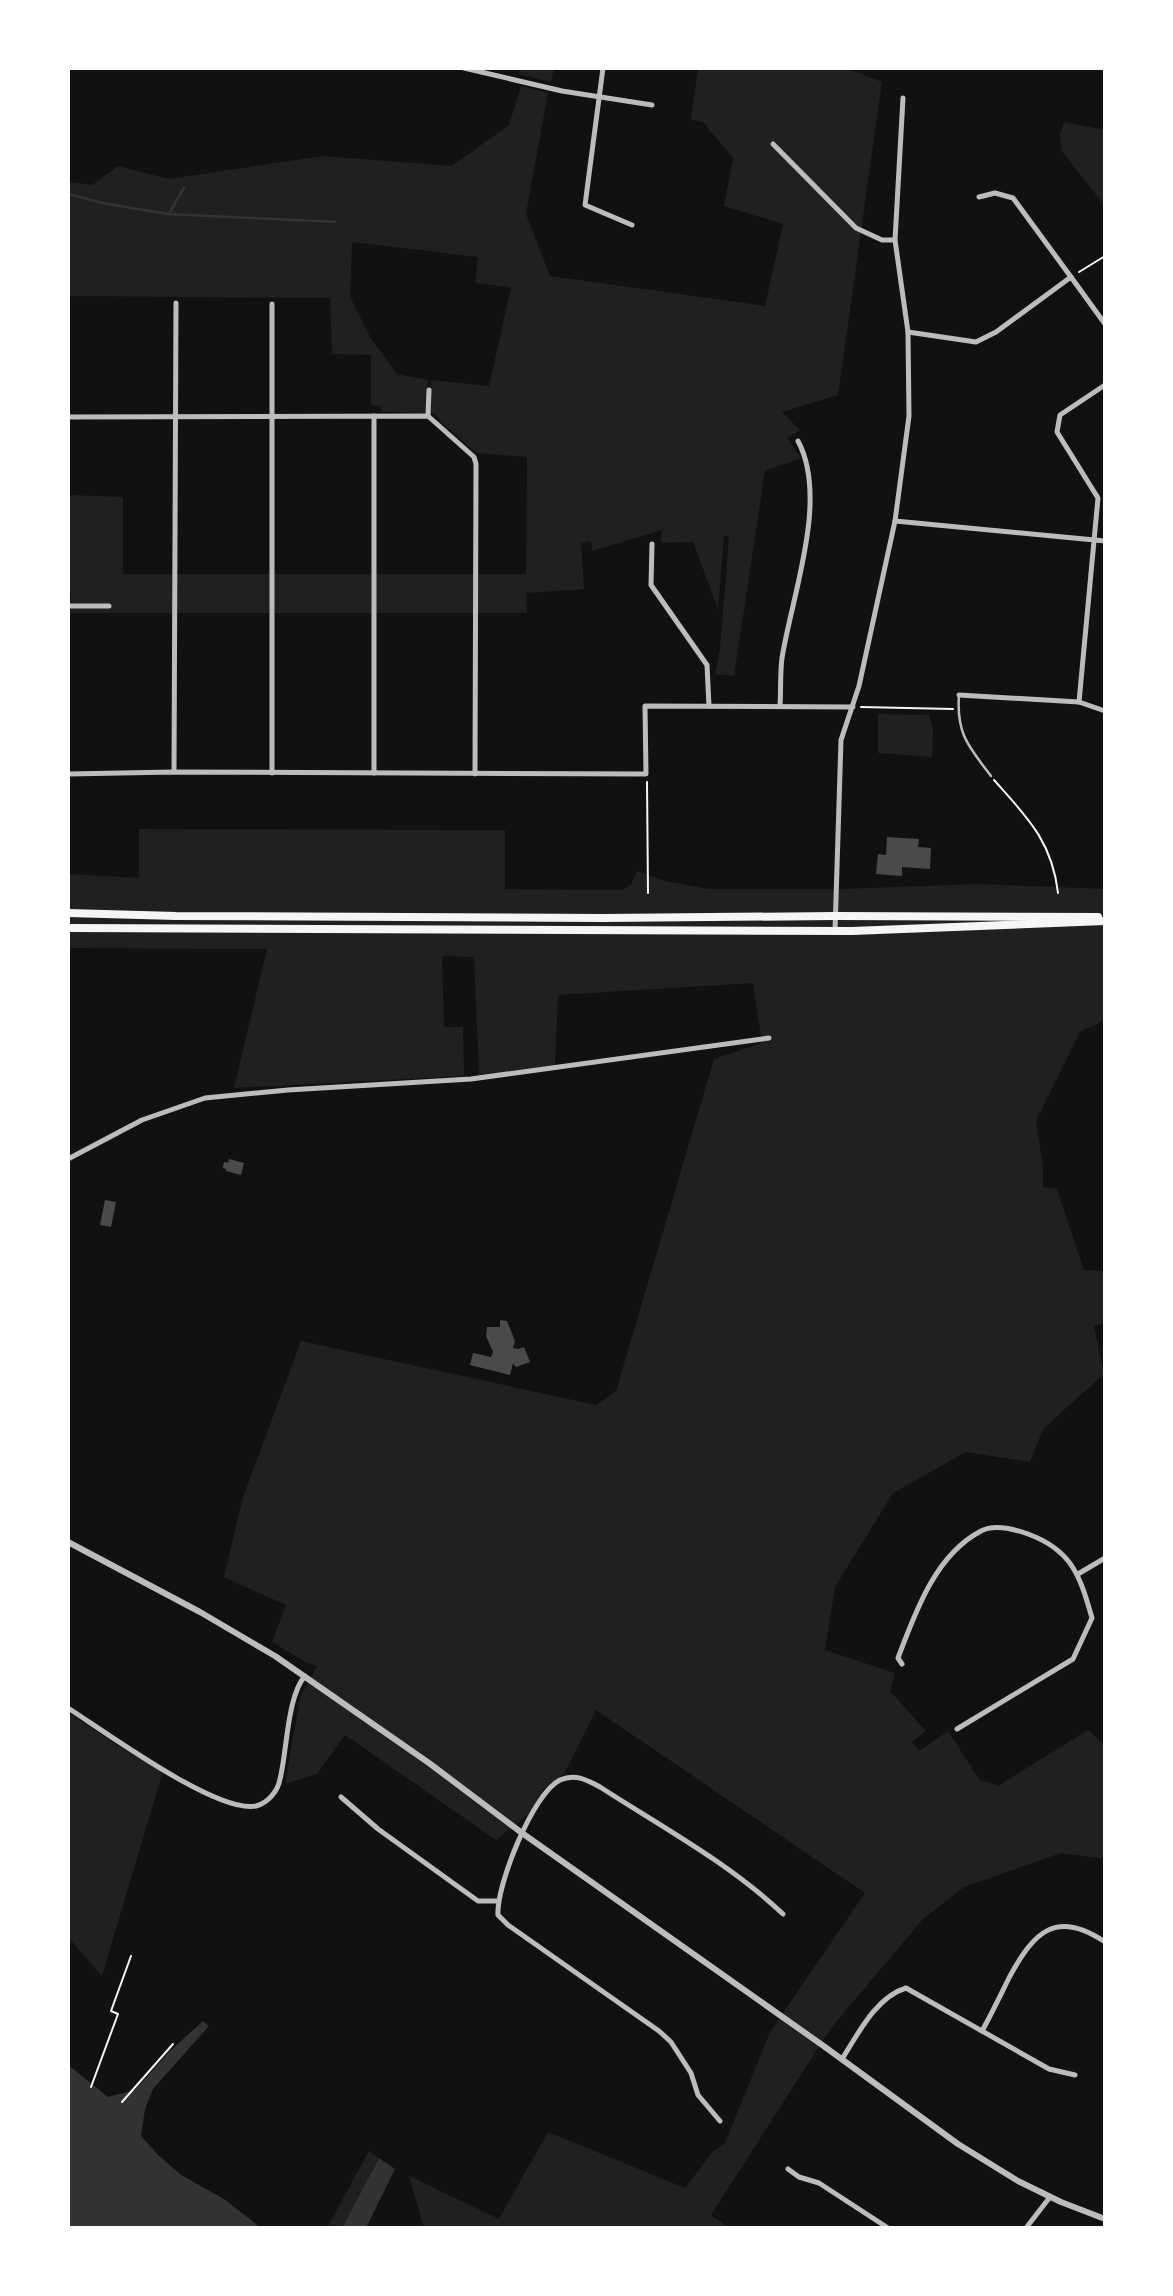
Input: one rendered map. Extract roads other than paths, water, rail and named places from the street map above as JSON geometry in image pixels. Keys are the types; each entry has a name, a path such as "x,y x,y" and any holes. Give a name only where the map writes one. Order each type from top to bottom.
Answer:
{"main road":[{"path":"68,913 189,916 835,916 1105,919"},
{"path":"68,928 835,931 1105,919"}],"street":[{"path":"464,68 562,92 652,105"},
{"path":"603,68 585,205 632,225"},
{"path":"835,931 841,740 853,707 895,521 909,416 908,332 895,240 903,98"},
{"path":"772,144 856,228 882,240 895,240"},
{"path":"979,197 995,193 1013,198 1105,324"},
{"path":"908,332 976,342 996,332 1071,277"},
{"path":"174,772 176,303"},
{"path":"272,304 272,773"},
{"path":"1079,702 1098,498 1057,432 1060,415 1105,385"},
{"path":"428,416 429,390"},
{"path":"374,416 374,773"},
{"path":"68,417 428,416 474,457 476,464 475,774"},
{"path":"780,706 782,660 811,509 807,457 798,442"},
{"path":"895,521 1105,541"},
{"path":"652,544 652,585 707,666 709,706"},
{"path":"68,606 109,606"},
{"path":"959,695 1079,702 1105,710"},
{"path":"68,774 646,774 645,706 853,707"},
{"path":"68,1159 142,1120 205,1098 471,1079 769,1038"},
{"path":"902,1664 898,1658 929,1585 953,1552 982,1530 1015,1529 1035,1536 1058,1550 1078,1574 1092,1618 1073,1659 957,1729"},
{"path":"68,1542 200,1612 275,1656 429,1763 522,1833 958,2144 1018,2181 1105,2219"},
{"path":"1078,1574 1105,1558"},
{"path":"68,1708 172,1775 211,1796 242,1805 257,1806 272,1797 279,1784 293,1702 299,1683 305,1676"},
{"path":"720,2121 698,2095 691,2073 671,2042 508,1925 498,1915 497,1901 513,1850 548,1790 558,1781 572,1777 586,1779 735,1874 783,1914"},
{"path":"341,1797 378,1829 478,1901 497,1901"},
{"path":"982,2031 1025,1949 1039,1935 1054,1927 1071,1927 1091,1933 1105,1942"},
{"path":"842,2059 881,2003 892,1992 906,1988 1049,2069 1075,2076"},
{"path":"788,2169 799,2177 819,2183 888,2228"},
{"path":"1026,2228 1050,2197"}],"lane":[{"path":"959,695 957,717 967,743 991,776"}],"waterway":[{"path":"170,212 184,188"},
{"path":"68,194 107,204 169,214 335,222"}]}
